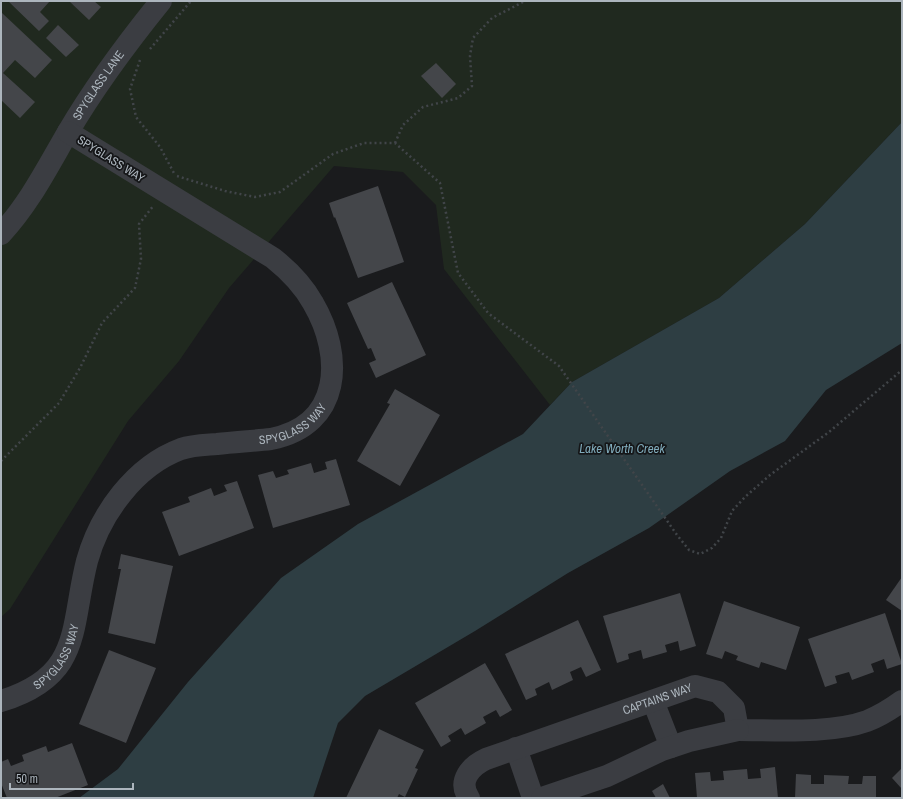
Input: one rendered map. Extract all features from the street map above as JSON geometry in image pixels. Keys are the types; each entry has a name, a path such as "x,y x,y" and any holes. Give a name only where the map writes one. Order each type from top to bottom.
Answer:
{"street":[{"name":"SPYGLASS LANE","path":"1,234 21,211 100,81 160,1"},
{"name":"SPYGLASS WAY","path":"1,701 18,696 38,685 47,678 62,660 68,650 75,627 87,561 94,538 105,517 137,476 158,460 181,449 194,446 271,439 283,437 295,432 314,417 322,407 332,384 332,360 327,334 318,312 299,282 282,265 68,132"},
{"name":"CAPTAINS WAY","path":"469,798 466,794 464,783 468,772 477,763 695,686 718,692 734,708 738,730"},
{"path":"653,701 671,747"},
{"path":"542,798 607,776 671,747 689,741 738,730 822,729 845,727 867,721 902,702"},
{"path":"516,748 533,798"}],"path":[{"path":"149,50 191,1"},
{"path":"395,143 403,125 423,107 458,98 472,86 470,56 474,38 492,18 525,1"},
{"path":"144,55 140,61 130,89 136,117 160,147 176,175"},
{"path":"559,366 677,534 689,550 700,554 712,548 722,538 732,511 745,497 770,475 829,432 897,376 902,370"}],"green space":[{"path":"1,1 902,1 902,122 805,224 719,298 572,382 550,405 444,269 436,205 403,172 334,166 229,288 179,361 128,421 10,609 1,617"}],"water":[{"name":"Lake Worth Creek","path":"902,122 902,343 826,390 785,441 730,471 649,528 568,573 475,631 365,696 338,723 313,798 79,798 118,769 188,682 281,578 358,524 523,434 572,382 719,298 805,224"}],"building":[{"path":"8,1 50,1 40,12 49,21 39,31"},
{"path":"69,1 94,1 101,7 89,20"},
{"path":"1,12 52,60 35,78 15,60 3,73 35,102 20,118 1,100"},
{"path":"58,25 79,45 66,57 46,38"},
{"path":"436,63 456,84 442,98 421,76"},
{"path":"378,186 404,262 358,278 329,203"},
{"path":"392,282 426,355 376,378 369,363 376,360 371,348 368,349 347,303"},
{"path":"395,389 440,415 400,486 357,461 390,404 387,403"},
{"path":"336,459 350,505 273,528 258,475 273,471 276,478 289,474 287,470 311,463 314,473 327,469 325,462"},
{"path":"237,481 254,528 179,556 162,512 190,502 188,497 211,488 214,496 227,491 224,485"},
{"path":"121,554 173,566 155,644 108,633 121,569 118,569"},
{"path":"902,577 902,611 886,600"},
{"path":"680,593 696,646 680,651 678,641 665,645 667,652 643,659 641,650 628,654 629,659 617,663 603,616"},
{"path":"724,601 800,627 786,670 761,662 759,668 736,660 738,656 725,651 722,659 706,654"},
{"path":"885,613 902,664 887,669 884,659 871,664 874,672 852,680 849,672 835,676 837,683 825,687 808,639"},
{"path":"578,620 601,670 586,677 581,667 570,672 573,680 552,690 549,682 535,689 537,695 526,700 505,654"},
{"path":"109,650 156,668 126,743 79,724"},
{"path":"485,663 512,710 500,717 496,710 483,717 486,723 465,735 461,728 448,736 451,741 441,747 415,703"},
{"path":"379,729 424,750 415,768 418,769 405,797 399,794 397,798 346,798"},
{"path":"72,743 88,785 55,798 7,798 1,783 1,762 8,759 11,766 24,761 22,755 46,746 48,752"},
{"path":"775,767 778,798 697,798 695,773 710,772 711,781 724,780 723,771 747,769 748,779 761,778 760,769"},
{"path":"902,768 902,789 892,778"},
{"path":"796,774 811,775 811,784 824,784 824,775 849,776 848,784 862,784 863,776 876,776 876,798 795,798"},
{"path":"663,784 670,798 656,798 652,791"}]}
